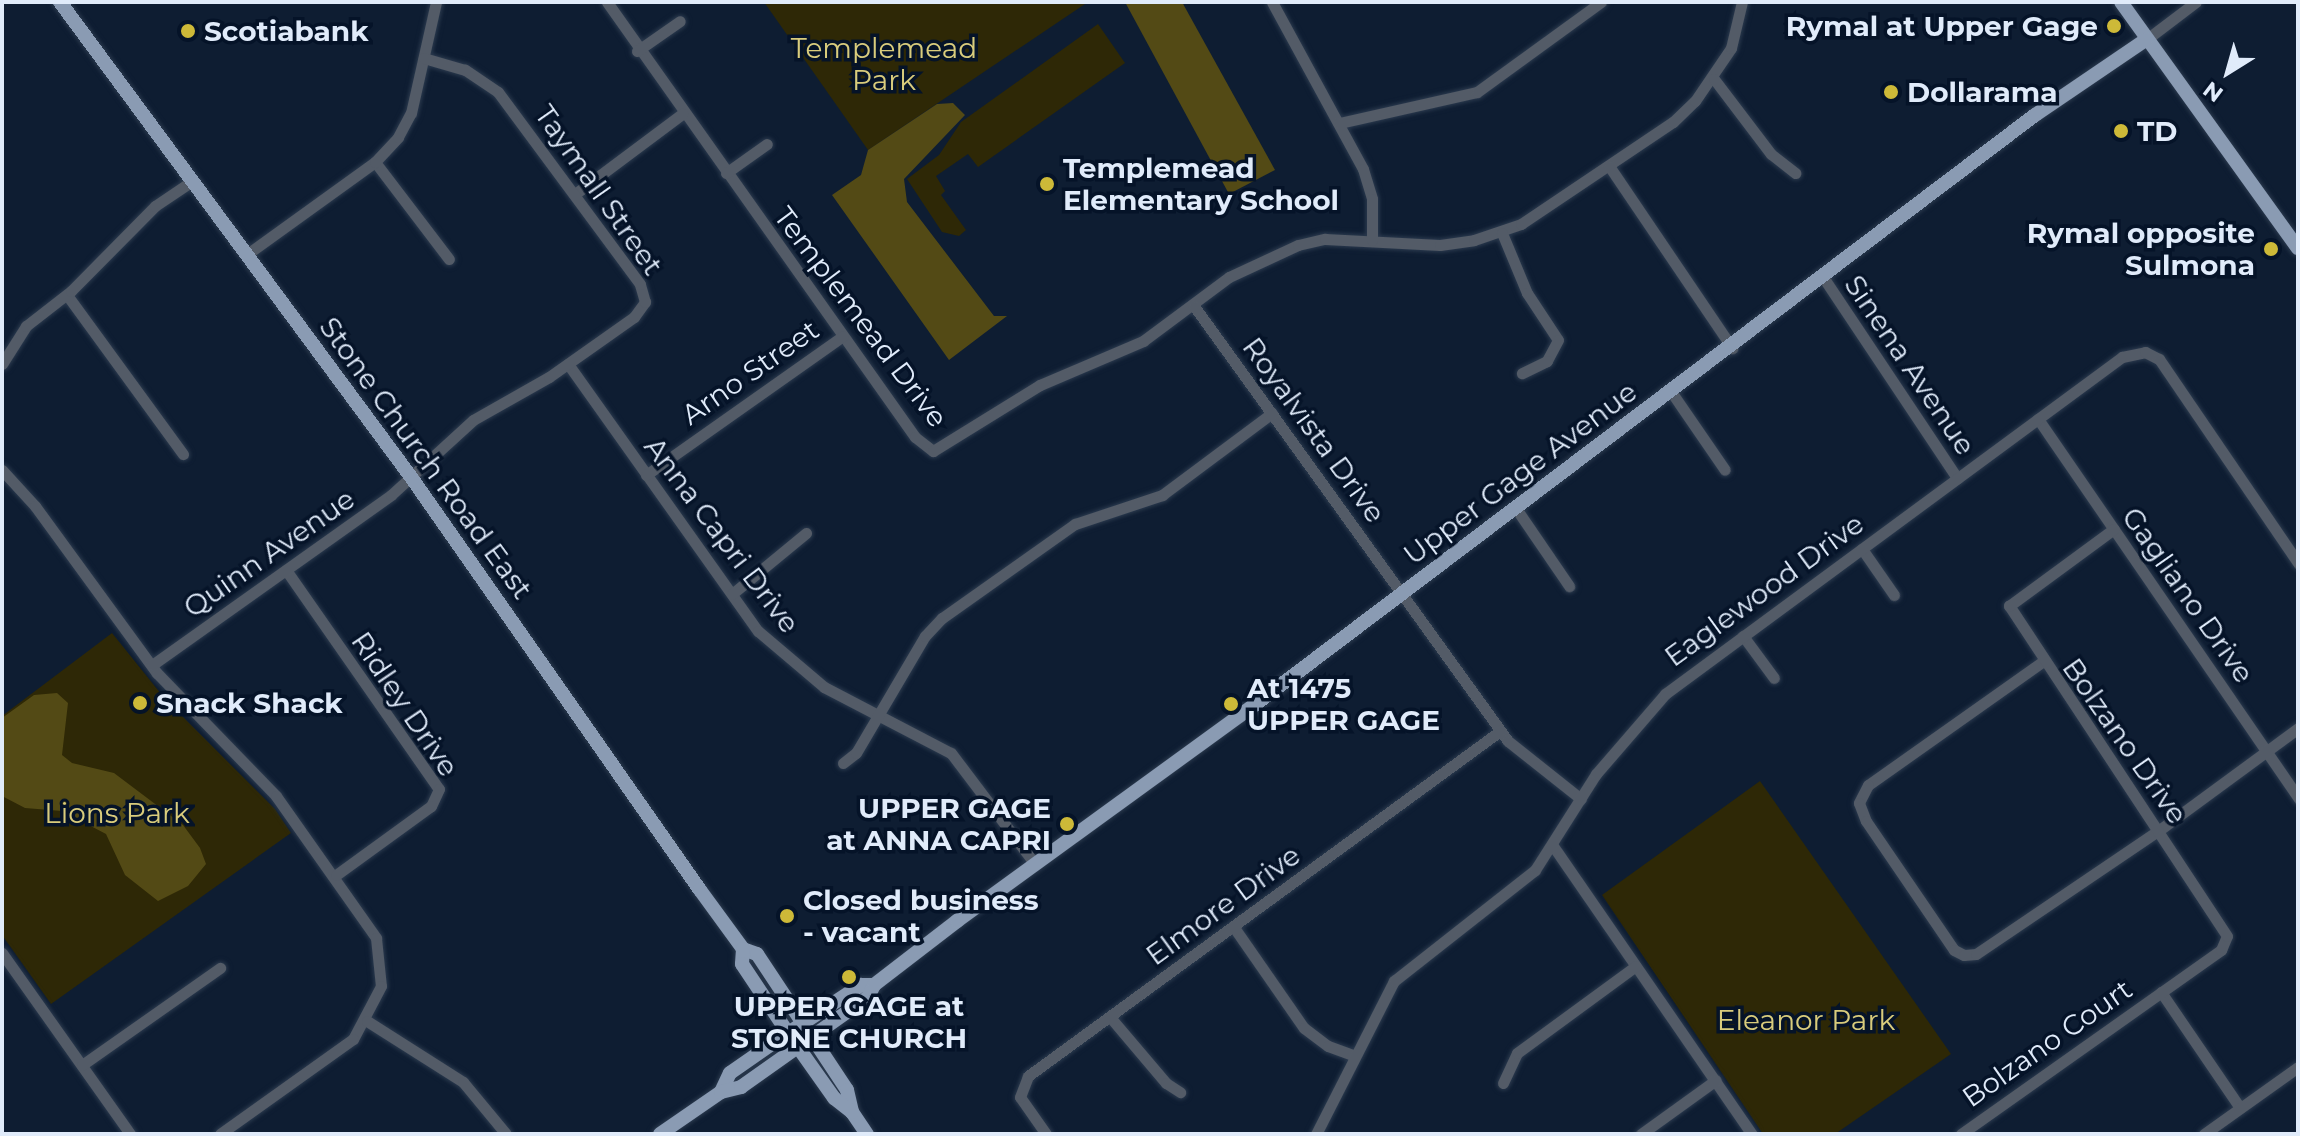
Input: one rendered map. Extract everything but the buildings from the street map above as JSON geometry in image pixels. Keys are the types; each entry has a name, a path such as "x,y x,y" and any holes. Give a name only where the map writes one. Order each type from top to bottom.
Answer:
{"main road":[{"name":"Stone Church Road East","path":"60,2 411,477 743,949 757,954 847,1090 852,1112"},
{"path":"2121,2 2298,248"},
{"name":"Upper Gage Avenue","path":"660,1134 721,1092 741,1087 868,997 874,985 1035,864 1672,393 2035,115 2147,39"},
{"name":"Stone Church Road East","path":"743,949 742,964 797,1047 834,1098 852,1112 867,1134"},
{"name":"Upper Gage Avenue","path":"721,1092 730,1073 861,985 874,985"}],"street":[{"path":"246,255 375,162 405,126 436,2"},
{"name":"Templemead Drive","path":"607,2 637,51 915,437 933,451 1040,385 1143,341 1229,277 1298,245 1325,239 1440,245 1502,233 1673,122 1714,79 1731,48 1742,2"},
{"path":"1272,2 1340,123 1368,181 1372,240"},
{"path":"1340,123 1477,92 1601,2"},
{"name":"Upper Gage Avenue","path":"2147,39 2196,2"},
{"path":"637,51 680,21"},
{"name":"Taymall Street","path":"411,477 473,420 568,364 634,317 645,302 640,284 498,92 465,70 424,58"},
{"path":"1714,79 1771,154 1795,173"},
{"path":"575,194 682,114"},
{"path":"726,173 767,144"},
{"path":"375,162 449,259"},
{"path":"1609,166 1732,348"},
{"path":"2,364 26,326 67,295 155,206 192,181"},
{"path":"1502,233 1527,293 1558,340 1547,361 1522,373"},
{"name":"Sinena Avenue","path":"1823,277 1957,478"},
{"path":"67,295 183,454"},
{"name":"Royalvista Drive","path":"1194,306 1500,731 1537,769 1581,799"},
{"name":"Arno Street","path":"646,475 843,336"},
{"name":"Eaglewood Drive","path":"1316,1134 1353,1055 1406,967 1503,897 1553,846 1581,799 1633,726 1665,694 2122,357 2145,352 2159,359 2298,563"},
{"name":"Anna Capri Drive","path":"568,364 732,594 784,658 878,716 960,760 1035,864"},
{"path":"1672,393 1725,470"},
{"path":"843,763 856,753 942,618 1075,524 1141,506 1162,495 1272,413"},
{"name":"Gagliano Drive","path":"2038,419 2298,798"},
{"path":"2,470 35,506 152,665 276,796 336,875 380,952 383,979 367,1021 343,1047 220,1134"},
{"name":"Quinn Avenue","path":"152,665 411,477"},
{"path":"1515,507 1569,586"},
{"name":"Bolzano Drive","path":"2114,529 2009,606 2042,662 2227,936 2221,950 2161,992"},
{"path":"732,594 806,533"},
{"path":"1862,549 1894,595"},
{"name":"Ridley Drive","path":"286,570 439,789 431,806 336,875"},
{"path":"1743,636 1774,678"},
{"path":"2042,662 1868,785 1859,803 1866,821 1954,950 1976,954 2158,831 2298,728"},
{"name":"Elmore Drive","path":"1046,1134 1022,1103 1021,1085 1500,731"},
{"path":"1553,846 1752,1134"},
{"path":"1233,926 1304,1028 1328,1046 1353,1055"},
{"path":"2,953 130,1134"},
{"path":"1503,1083 1517,1053 1636,966"},
{"path":"82,1065 220,968"},
{"path":"2161,992 2240,1108"},
{"name":"Bolzano Court","path":"1961,1134 2161,992"},
{"path":"1110,1017 1166,1083 1180,1092"},
{"path":"367,1021 463,1082 506,1134"},
{"path":"2204,1134 2298,1067"},
{"path":"1641,1134 1716,1080"}],"green space":[{"name":"Templemead Park","path":"764,2 1088,2 868,150"},
{"path":"1125,2 1182,2 1275,170 1229,194"},
{"path":"1098,24 1125,63 978,167 968,154 936,176 945,191 941,195 966,230 959,236 942,232 907,179 939,155 961,122"},
{"path":"953,103 965,115 904,179 907,202 994,316 1007,316 949,360 832,195 861,175 868,150 937,104"},
{"name":"Lions Park","path":"112,633 166,700 275,809 291,833 51,1004 2,935 2,716"},
{"path":"57,693 68,703 62,755 72,763 114,773 183,825 200,848 206,864 188,886 158,901 125,875 106,834 62,811 25,808 2,796 2,718 34,695"},
{"name":"Eleanor Park","path":"1760,781 1951,1054 1835,1134 1763,1134 1602,895"}],"place":[{"name":"Rymal at Upper Gage","path":"2114,26"},
{"name":"Scotiabank","path":"188,31"},
{"name":"Dollarama","path":"1891,92"},
{"name":"TD","path":"2121,131"},
{"name":"Templemead Elementary School","path":"1047,184"},
{"name":"Rymal opposite Sulmona","path":"2271,249"},
{"name":"Snack Shack","path":"140,703"},
{"name":"At 1475 UPPER GAGE","path":"1231,704"},
{"name":"UPPER GAGE at ANNA CAPRI","path":"1067,824"},
{"name":"Closed business - vacant","path":"787,916"},
{"name":"UPPER GAGE at STONE CHURCH","path":"849,977"}]}
